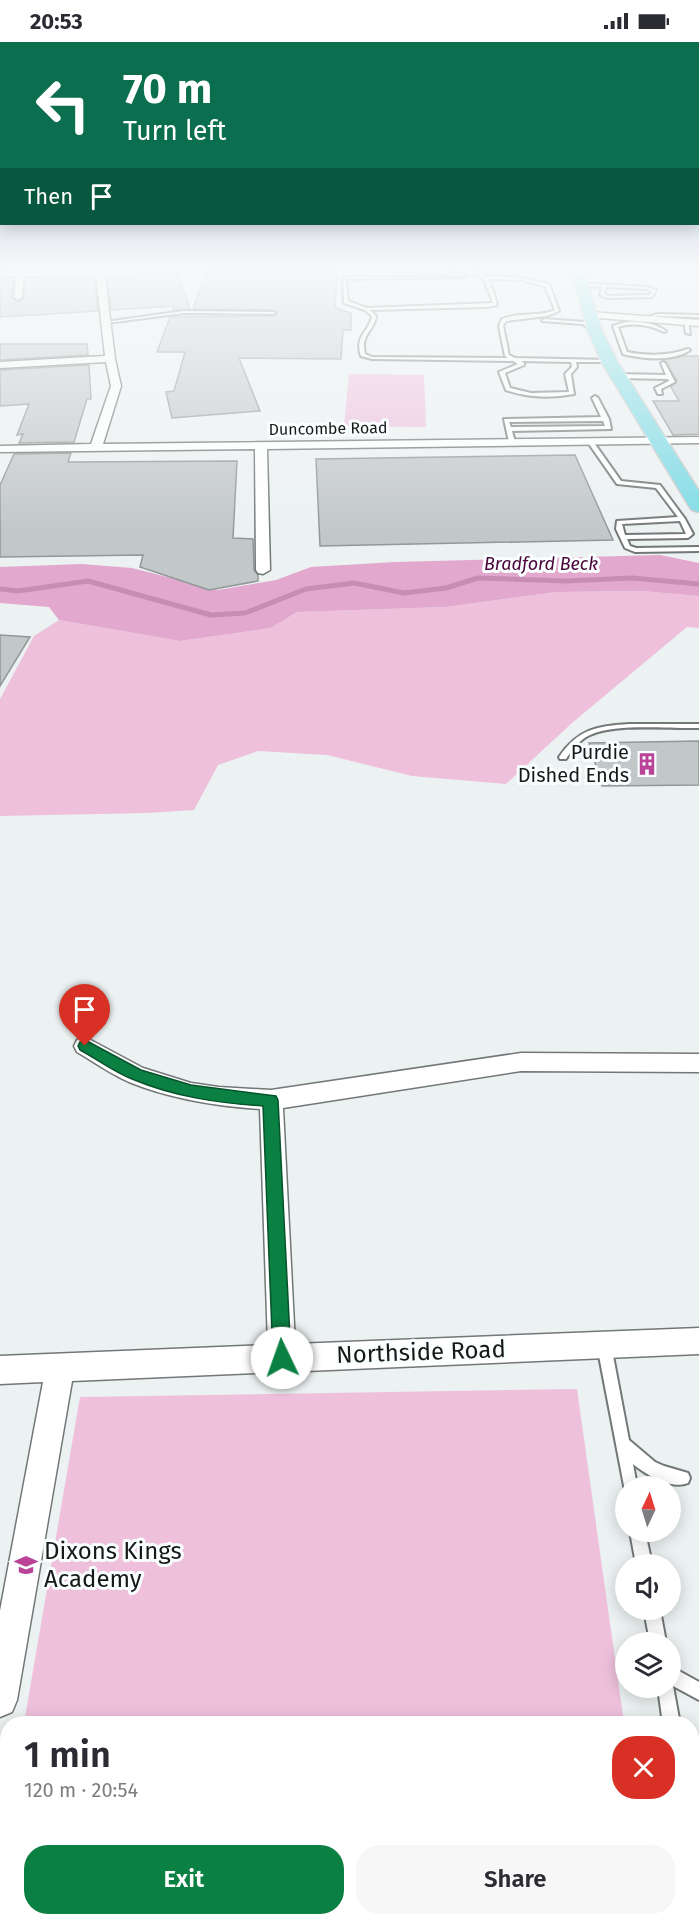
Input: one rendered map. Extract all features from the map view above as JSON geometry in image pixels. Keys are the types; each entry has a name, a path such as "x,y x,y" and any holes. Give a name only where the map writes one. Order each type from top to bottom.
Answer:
{"main road":[{"path":"608,358 656,440 699,506"}],"street":[{"path":"0,365 110,359 116,386 96,448"},
{"name":"Duncombe Road","path":"0,450 699,440"},
{"path":"261,445 264,570"},
{"path":"85,1046 136,1075 191,1092 219,1097 270,1100 521,1062 699,1063"},
{"path":"270,1100 282,1358"},
{"name":"Northside Road","path":"0,1370 699,1341"},
{"path":"0,1700 60,1367"}],"lane":[{"path":"372,358 573,361 669,377"},
{"path":"510,358 522,364 502,372 508,389 527,394 572,393 568,374 575,367 573,361"},
{"path":"660,393 658,388 672,382 663,363"},
{"path":"509,429 609,428 595,398"},
{"path":"512,442 506,420 606,419"},
{"path":"590,441 615,480 629,485 658,486 690,534 688,536 622,537"},
{"path":"682,519 621,521 618,525 627,547 635,550 699,549"},
{"path":"563,757 579,738 590,732 619,728 699,726"},
{"path":"604,1345 628,1476"},
{"path":"622,1444 643,1464 663,1475 683,1478"},
{"path":"681,1681 699,1692"},
{"path":"668,1698 671,1716"}],"shaded area":[{"path":"349,374 424,375 426,427 344,426"},
{"path":"660,555 699,563 699,596 642,591 556,592 445,607 297,612 271,628 180,641 59,620 49,607 0,603 0,567 81,564 132,568 218,590 276,580 311,567 395,562"},
{"path":"642,591 699,596 699,628 687,627 572,723 506,784 412,776 327,755 258,751 218,765 194,810 0,816 0,699 34,636 59,620 180,641 271,628 297,612 445,607 556,592"},
{"path":"577,1389 615,1659 615,1698 620,1698 623,1716 25,1716 80,1397"}],"building":[{"path":"0,358 37,358 0,360"},
{"path":"183,358 341,358 239,358 260,411 172,418 166,392 174,391"},
{"path":"699,358 699,434 673,435 653,401 679,401 671,387 677,381 664,360"},
{"path":"89,365 91,399 87,399 74,442 19,443 23,434 17,435 29,404 0,406 0,370"},
{"path":"71,453 68,462 237,461 233,538 253,539 254,570 258,575 258,581 209,590 140,567 143,555 0,557 0,485 14,454"},
{"path":"575,455 613,540 320,546 316,459"},
{"path":"0,635 30,637 0,686"},
{"name":"Purdie Dished Ends","path":"699,741 699,785 602,786 589,743"}],"waterway":[{"name":"Bradford Beck","path":"0,589 18,591 88,581 211,615 245,613 306,589 354,583 404,593 446,588 478,578 566,581 632,578 699,584"}],"place":[{"name":"Purdie Dished Ends","path":"647,764"},
{"name":"Dixons Kings Academy","path":"26,1565"}],"route":[{"path":"85,1046 136,1075 191,1092 219,1097 270,1100 282,1358"}]}
